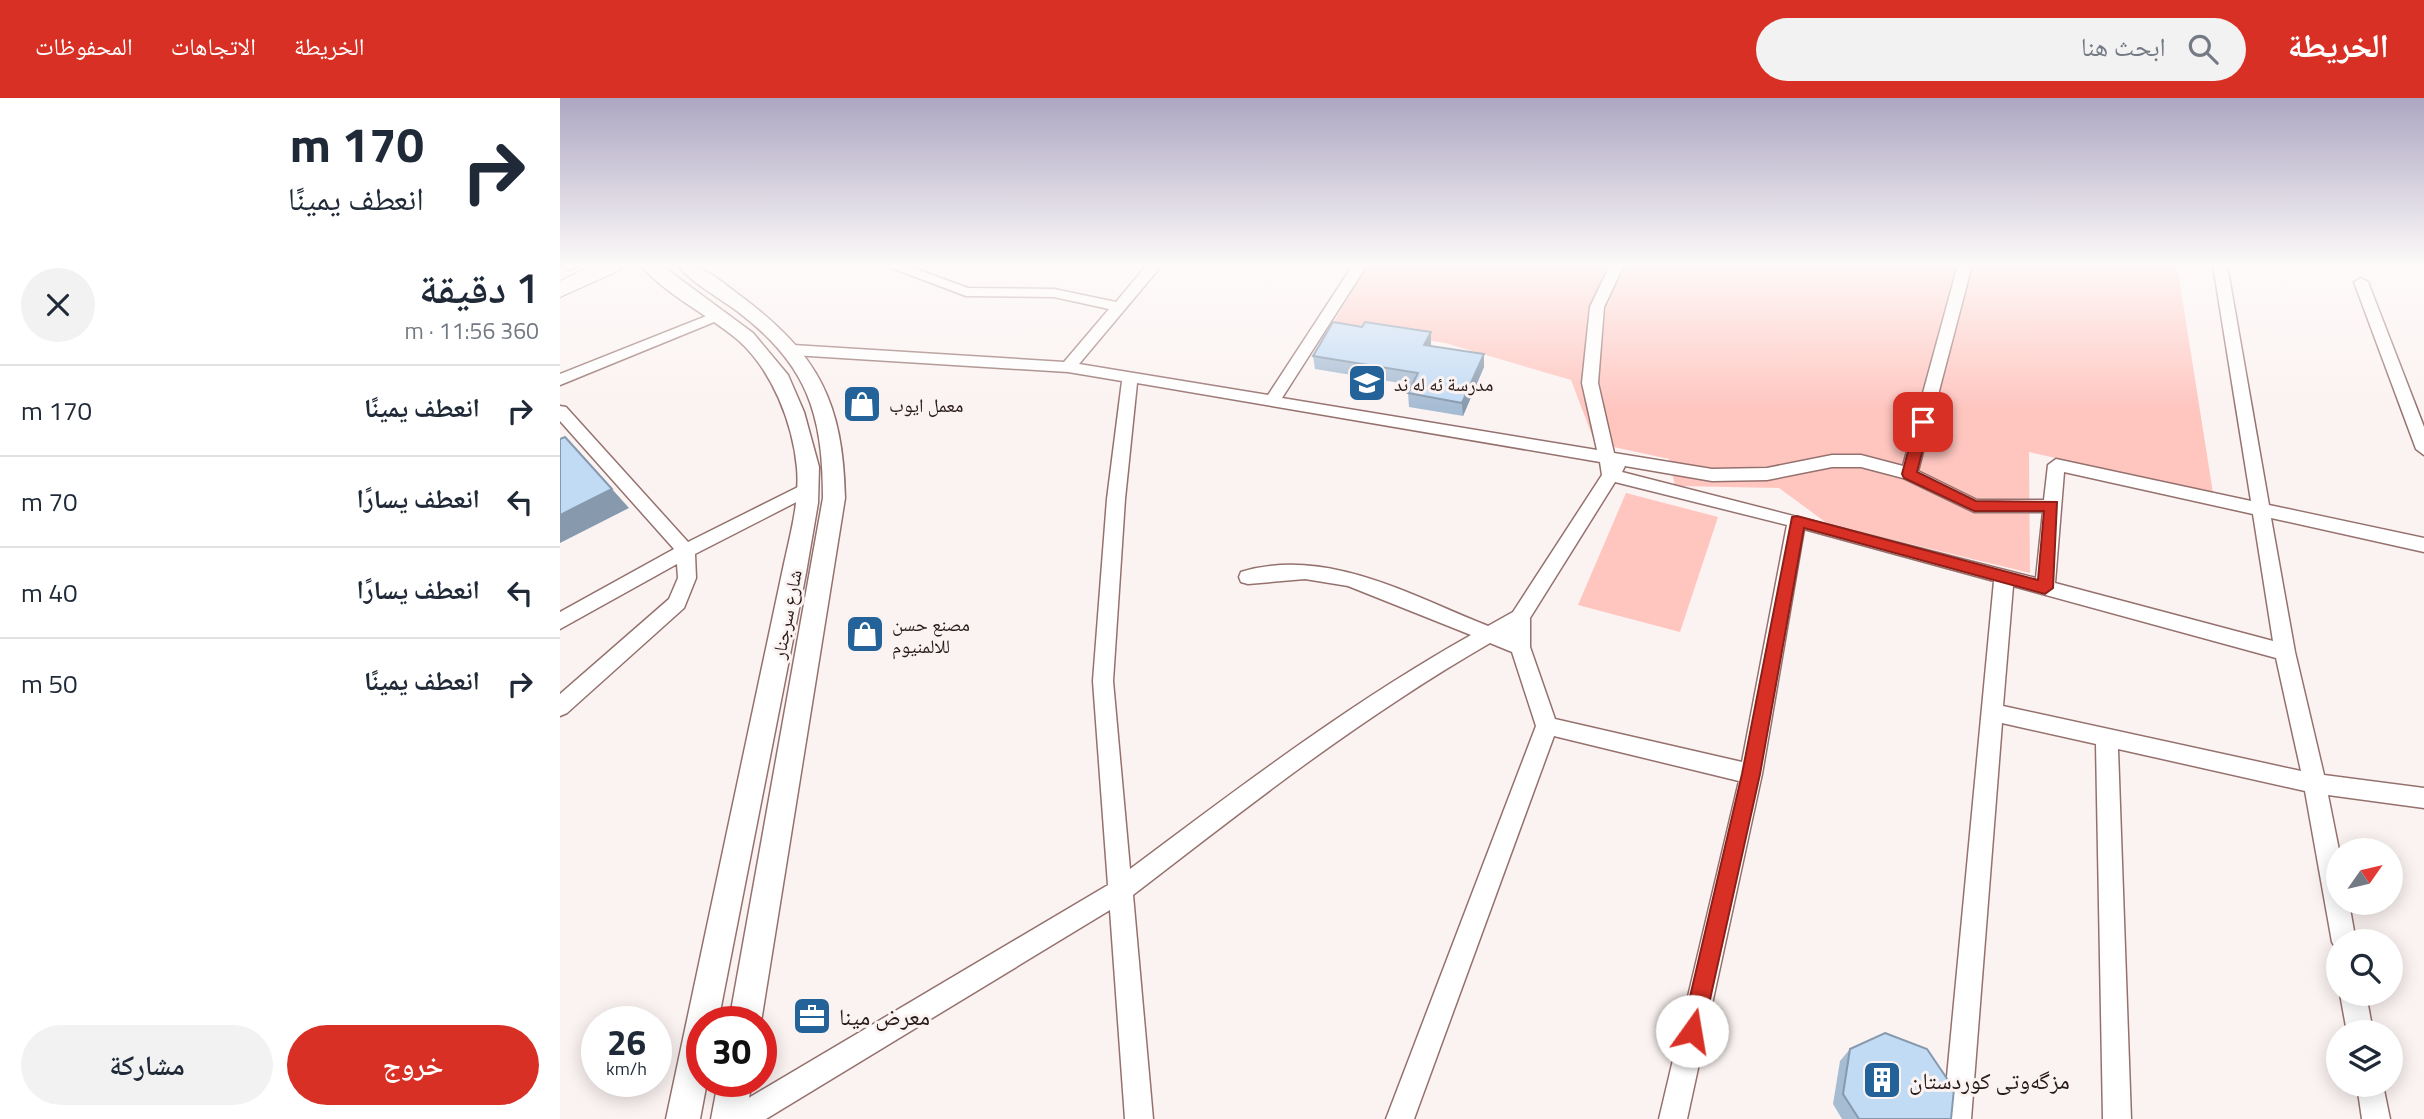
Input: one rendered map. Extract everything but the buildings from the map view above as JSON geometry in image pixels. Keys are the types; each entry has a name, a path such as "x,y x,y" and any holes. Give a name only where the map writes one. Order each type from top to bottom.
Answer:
{"street":[{"name":"شارع سرجنار","path":"705,1006 783,631 808,489 808,467 800,432 778,375 760,350 716,313"},
{"name":"شارع سرجنار","path":"748,1006 834,498 834,454 824,412 793,350 750,313"},
{"path":"1068,368 1114,313"},
{"path":"1273,400 1329,313"},
{"path":"1400,1119 1547,726 1520,647 1520,617 1613,465 1590,383 1596,313"},
{"path":"1909,474 1952,313"},
{"path":"2228,313 2285,652 2315,784 2342,929"},
{"path":"2373,313 2424,449"},
{"path":"560,380 719,315"},
{"path":"793,350 1068,368 1273,400 1613,465 1712,475 1744,475 1846,460 1877,463 1909,474 1974,506 2052,506"},
{"path":"1130,377 1116,499 1103,681 1139,1119"},
{"path":"560,411 686,551 687,578 677,603 560,707"},
{"path":"1613,465 1797,521 2285,652"},
{"path":"2045,588 2056,465 2424,545"},
{"path":"560,621 686,551 808,489"},
{"path":"1673,1119 1751,774 1797,521"},
{"path":"1248,577 1305,572 1337,576 1368,584 1520,647"},
{"path":"1957,1119 2004,578"},
{"path":"740,1119 1121,890 1298,755 1404,683 1487,633 1520,617"},
{"path":"783,631 812,624"},
{"path":"1991,712 2315,784 2424,798"},
{"path":"1547,726 1751,774"},
{"path":"2107,738 2117,1119"},
{"name":"شارع سرجنار","path":"683,1119 687,1097"},
{"path":"728,1119 732,1097"},
{"path":"2372,1097 2376,1119"}],"shaded area":[{"path":"1339,313 2185,313 2213,493 2029,452 2030,573 1828,524 1779,488 1675,486 1669,459 1595,443 1571,380 1445,343 1332,325"},
{"path":"1626,493 1718,517 1680,632 1578,605"}],"place":[{"name":"مدرسة ئه له ند","path":"1367,383"},
{"name":"معمل ايوب","path":"862,404"},
{"name":"مصنع حسن للالمنيوم","path":"865,634"},
{"name":"معرض مينا","path":"812,1016"},
{"name":"مزگەوتی کوردستان","path":"1882,1080"}],"route":[{"path":"1692,1031 1751,774 1797,521 2045,588 2052,506 1974,506 1909,474 1923,422"}]}
